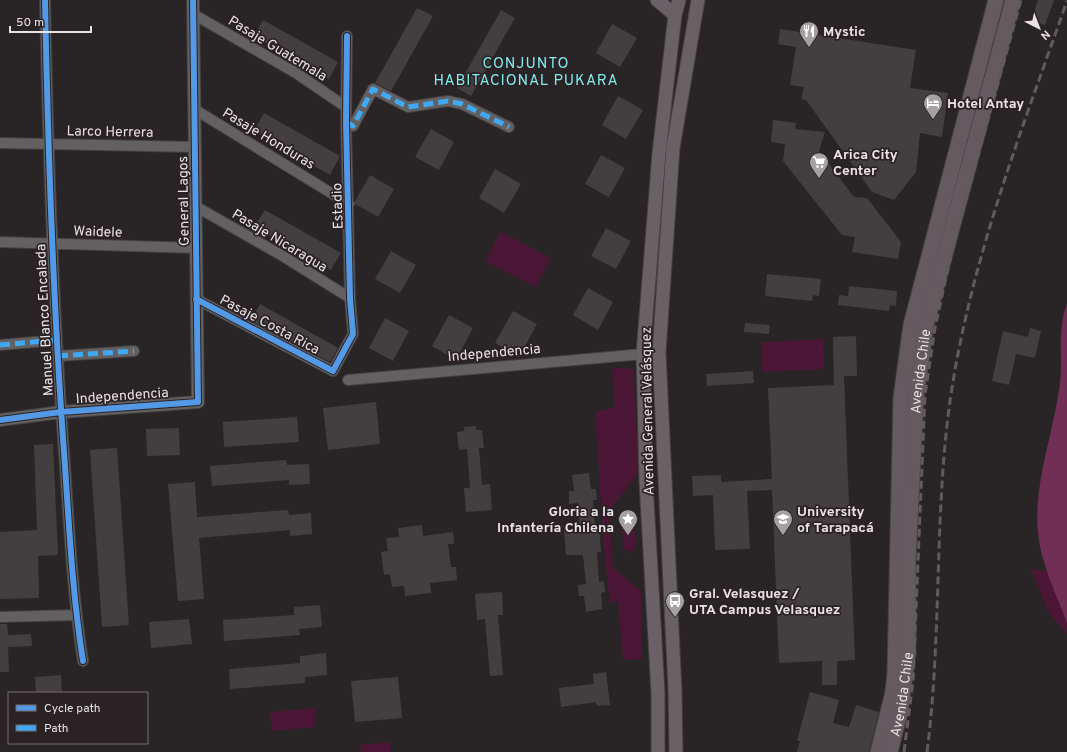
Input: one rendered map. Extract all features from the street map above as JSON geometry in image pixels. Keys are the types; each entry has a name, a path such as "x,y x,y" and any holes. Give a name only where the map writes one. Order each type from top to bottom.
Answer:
{"main road":[{"path":"658,0 675,15"},
{"name":"Avenida General Velásquez","path":"658,752 658,693 646,482 643,354 659,153 675,15 679,0"},
{"name":"Avenida General Velásquez","path":"676,752 675,683 659,352 673,148 698,0"},
{"name":"Avenida Chile","path":"890,752 901,706 908,653 910,386 912,325 996,0"},
{"name":"Avenida Chile","path":"878,752 893,692 895,666 896,555 910,386 1013,0"},
{"path":"988,33 1003,36"}],"street":[{"name":"Manuel Blanco Encalada","path":"45,0 48,144 61,412 75,615 82,661"},
{"name":"General Lagos","path":"193,0 198,402"},
{"name":"Pasaje Guatemala","path":"193,14 296,73 346,108"},
{"name":"Estadio","path":"333,371 353,334 350,298 346,122 347,36"},
{"path":"346,122 353,126 373,89 408,107 448,101 462,104 509,128"},
{"name":"Pasaje Honduras","path":"194,109 349,204"},
{"name":"Larco Herrera","path":"0,143 195,147"},
{"name":"Pasaje Nicaragua","path":"195,206 281,255 350,298"},
{"name":"Waidele","path":"0,242 196,248"},
{"name":"Pasaje Costa Rica","path":"196,299 333,371"},
{"path":"0,345 57,340"},
{"path":"58,356 134,351"},
{"name":"Independencia","path":"348,380 643,354"},
{"name":"Independencia","path":"0,420 61,412 198,402"},
{"path":"0,617 75,615"}],"shaded area":[{"path":"500,232 551,258 536,287 485,261"},
{"path":"1067,304 1067,623 1042,556 1038,533 1037,514 1041,477 1060,383 1061,334"},
{"path":"823,339 824,369 762,372 761,342"},
{"path":"612,368 633,369 639,472 609,511 613,568 641,591 642,659 623,660 618,600 610,603 604,548 595,412 615,407"},
{"path":"631,524 635,531 636,543 634,550 631,553 624,549 622,530"},
{"path":"1067,566 1067,634 1049,613 1031,569 1051,572"},
{"path":"315,708 316,727 272,731 270,712"},
{"path":"390,742 391,752 361,752 360,745"}],"building":[{"path":"1038,0 1054,0 1045,25 1031,20"},
{"path":"417,8 433,16 391,91 375,83"},
{"path":"501,10 515,18 471,96 457,88"},
{"path":"263,20 338,62 329,79 254,36"},
{"path":"612,24 637,38 620,67 596,53"},
{"path":"780,29 916,50 910,88 948,93 942,137 920,133 916,172 894,200 872,192 806,100 801,99 804,87 790,85 796,47 778,44"},
{"path":"618,96 643,110 626,139 602,125"},
{"path":"264,113 340,156 330,175 254,131"},
{"name":"Arica City Center","path":"773,120 796,123 795,129 825,132 819,151 854,197 867,198 901,242 898,259 852,252 855,237 842,235 783,161 785,144 771,142"},
{"path":"431,129 454,142 439,170 415,157"},
{"path":"601,155 625,168 609,197 585,184"},
{"path":"495,169 521,184 504,213 479,198"},
{"path":"370,175 394,189 378,217 355,204 355,201"},
{"path":"265,210 341,253 331,270 254,227"},
{"path":"606,228 631,241 616,269 591,256"},
{"path":"391,251 416,265 400,293 375,279"},
{"path":"767,274 821,279 819,296 813,295 812,301 765,296"},
{"path":"849,286 897,291 896,306 890,305 889,311 838,305 839,295 848,296"},
{"path":"588,288 613,302 598,330 573,315"},
{"path":"260,304 338,348 330,362 251,321"},
{"path":"513,311 537,324 519,357 495,343"},
{"path":"449,315 473,328 456,360 432,346"},
{"path":"385,318 409,331 393,361 369,348"},
{"path":"745,323 770,325 769,334 744,332"},
{"path":"1030,328 1041,331 1035,358 1016,354 1009,385 992,381 1003,331 1028,337"},
{"path":"856,336 857,376 844,376 855,660 837,661 837,685 822,685 822,661 779,663 772,490 747,491 750,549 715,550 713,495 693,496 692,476 721,475 721,482 772,479 768,388 834,385 833,337"},
{"path":"753,371 754,383 707,386 706,374"},
{"path":"376,402 380,444 328,450 323,408"},
{"path":"297,417 299,442 224,447 223,422"},
{"path":"476,426 476,430 482,430 484,448 479,448 482,485 490,484 492,510 466,512 464,488 470,488 467,449 459,450 457,432 464,431 464,427"},
{"path":"179,428 180,455 147,456 146,429"},
{"path":"53,444 58,555 38,556 39,598 0,599 0,532 37,530 34,445"},
{"path":"117,448 129,625 102,627 90,450"},
{"path":"286,460 287,465 309,464 310,484 289,485 289,480 212,486 210,466"},
{"path":"589,473 591,489 596,489 597,500 593,500 595,525 599,525 601,552 597,552 599,582 604,581 605,592 601,593 602,609 586,612 584,596 579,596 578,585 586,584 583,555 566,555 564,530 579,528 578,503 569,504 569,491 574,491 572,475"},
{"path":"195,482 197,517 288,510 289,515 311,513 312,534 290,536 290,530 199,538 204,599 178,601 168,484"},
{"path":"422,525 423,536 453,532 454,544 448,544 451,567 456,567 457,580 430,583 431,593 405,596 404,586 392,587 390,574 384,575 381,552 388,551 386,538 399,537 398,528"},
{"path":"502,592 503,615 498,615 503,675 490,676 485,619 477,620 475,594"},
{"path":"320,605 322,627 299,629 300,635 224,641 223,620 294,615 294,607"},
{"path":"189,619 192,644 151,648 149,622"},
{"path":"0,624 7,624 8,635 31,634 32,646 8,647 9,672 0,672"},
{"path":"326,653 327,675 305,677 305,683 230,689 229,669 300,663 300,656"},
{"path":"606,672 610,705 597,706 596,702 561,707 559,688 594,684 593,674"},
{"path":"61,675 62,692 36,692 35,677"},
{"path":"398,677 402,718 355,722 351,681"},
{"path":"810,692 839,700 833,723 849,727 856,705 879,712 869,752 797,752 800,741 797,741"}],"railway":[{"path":"904,752 913,681 925,395 935,328 953,246 1021,0"},
{"path":"927,752 935,665 945,445 950,401 959,349 970,298 999,198 1067,1"}],"marked path":[{"path":"346,122 353,126 373,89 408,107 448,101 462,104 509,127"},
{"path":"0,345 57,340"},
{"path":"58,356 134,351"}],"cycle path":[{"path":"45,0 49,170 60,396 71,557 83,661"},
{"path":"0,420 61,412 198,402 193,0"},
{"path":"196,299 333,371 353,334 350,298 346,122 347,36"}],"place":[{"name":"Mystic","path":"809,48"},
{"name":"Hotel Antay","path":"933,120"},
{"name":"Arica City Center","path":"819,179"},
{"name":"Gloria a la Infantería Chilena","path":"628,536"},
{"name":"University of Tarapacá","path":"783,536"},
{"name":"Gral. Velasquez / UTA Campus Velasquez","path":"675,618"}],"district":[{"name":"CONJUNTO HABITACIONAL PUKARA","path":"526,72"}]}
